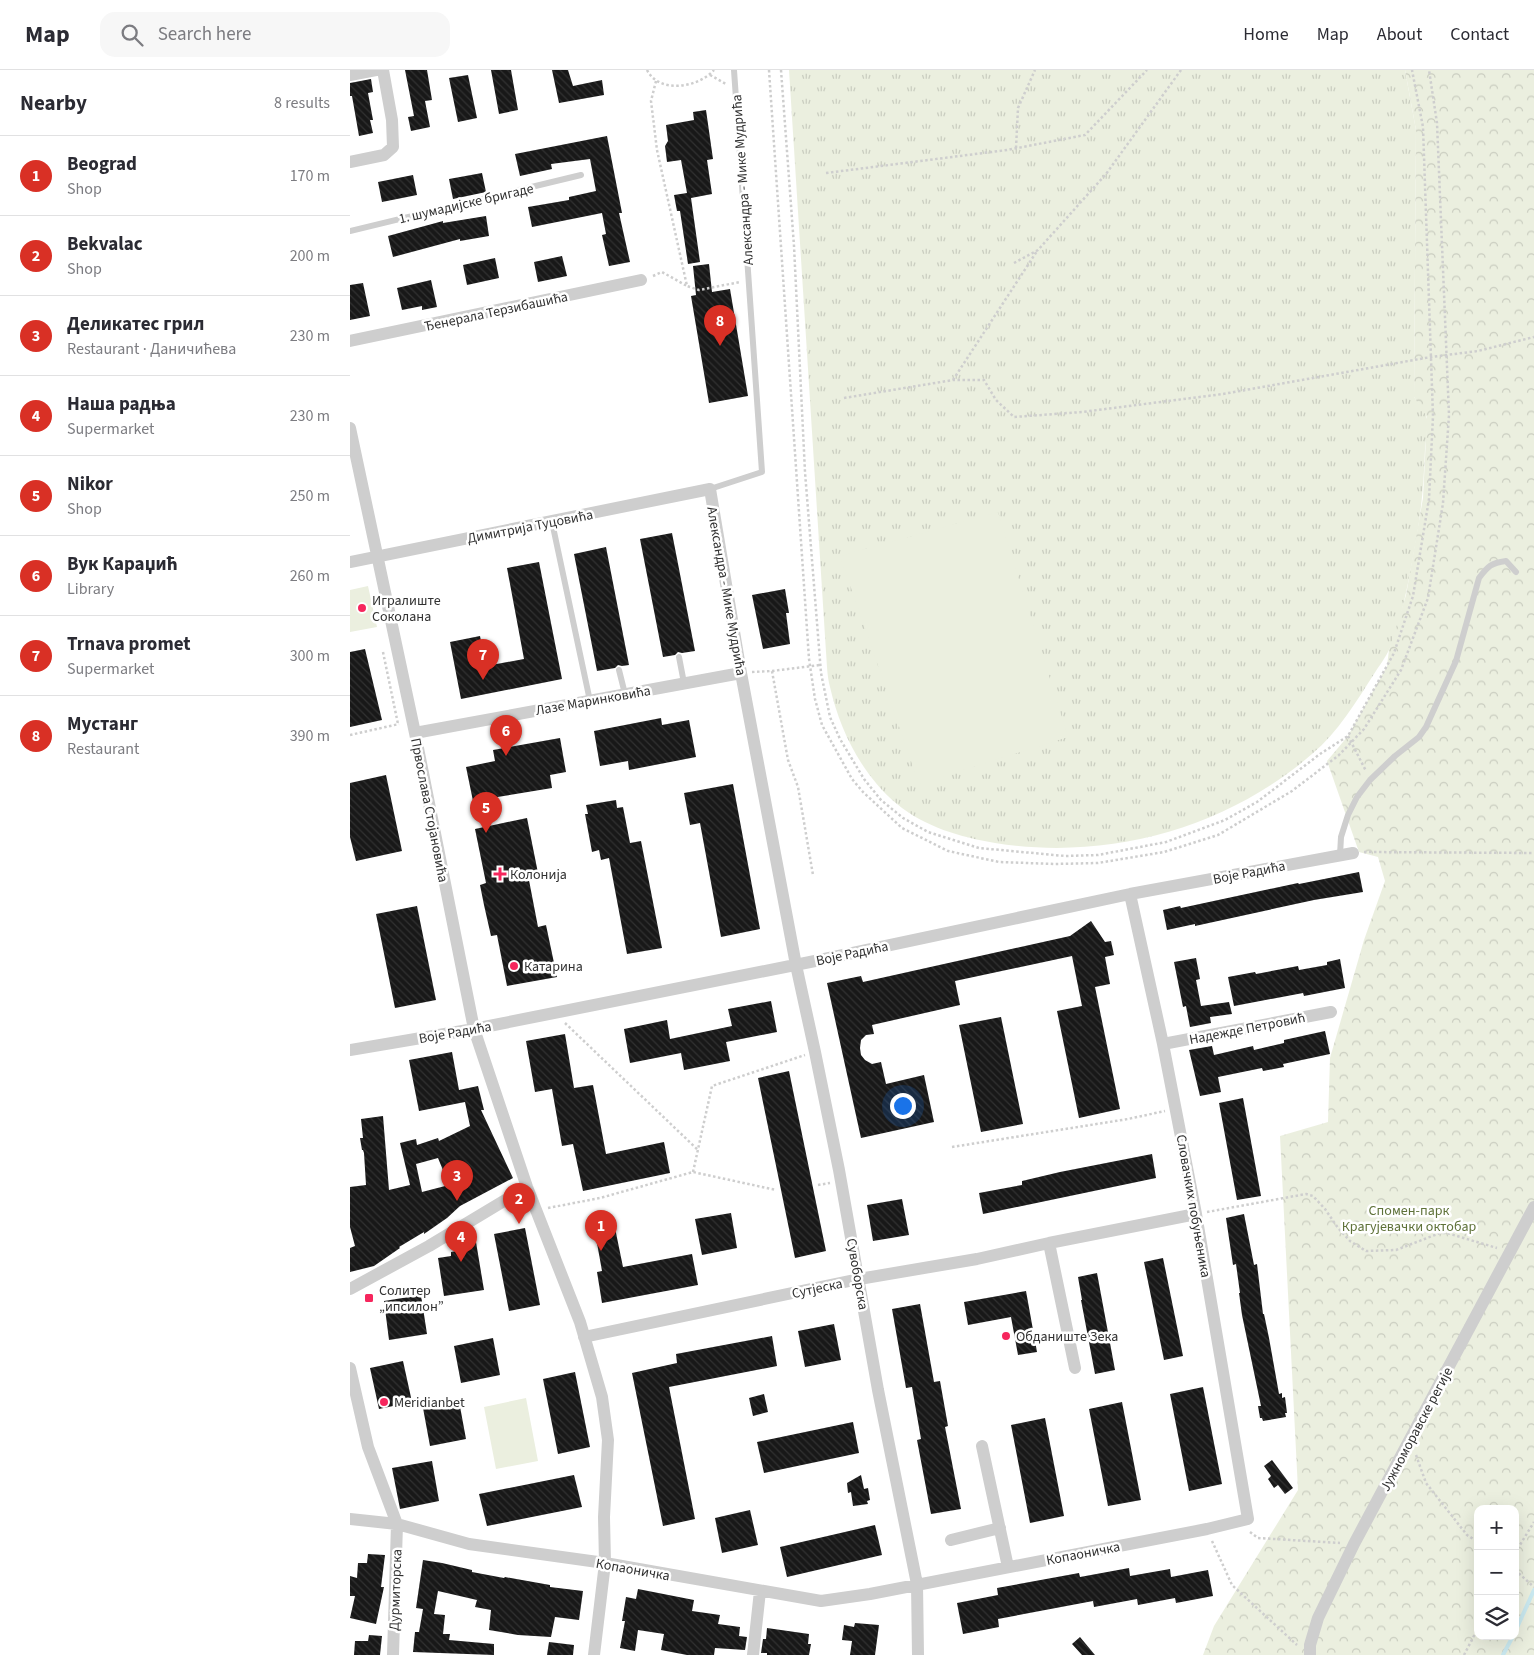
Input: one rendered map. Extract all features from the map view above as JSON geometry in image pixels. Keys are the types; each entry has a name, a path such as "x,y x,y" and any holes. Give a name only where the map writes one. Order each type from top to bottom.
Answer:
{"street":[{"path":"350,75 375,70"},
{"path":"350,162 384,155 393,146 392,120 382,70"},
{"name":"Ђенерала Терзибашића","path":"350,341 641,280"},
{"name":"Првослава Стојановића","path":"350,428 414,727 474,1029 527,1187 584,1337 602,1397 608,1440 604,1517 604,1564 594,1655"},
{"name":"Димитрија Туцовића","path":"350,562 710,489"},
{"name":"Александра - Мике Мудрића","path":"710,489 740,673 796,965"},
{"name":"Лазе Маринковића","path":"414,727 590,701 740,673"},
{"name":"Воје Радића","path":"350,1050 474,1029 796,965 1130,894 1353,853"},
{"name":"Словачких побуњеника","path":"1130,894 1163,1044 1196,1214 1248,1519"},
{"name":"Сувоборска","path":"796,965 816,1052 878,1390 918,1584"},
{"name":"Надежде Петровић","path":"1163,1044 1331,1012"},
{"path":"350,1289 429,1246 527,1187"},
{"name":"Јужноморавске регије","path":"1305,1652 1310,1645 1318,1618 1354,1544 1534,1206"},
{"name":"Сутјеска","path":"584,1337 858,1279 977,1259 1196,1214"},
{"path":"1049,1243 1075,1368"},
{"path":"350,1368 368,1447 397,1524"},
{"path":"982,1446 1008,1566"},
{"name":"Копаоничка","path":"350,1519 397,1524 468,1544 604,1564 821,1601 870,1594 1207,1529 1248,1519"},
{"name":"Дурмиторска","path":"393,1655 397,1524"},
{"path":"951,1540 1000,1528"},
{"path":"918,1584 918,1655"},
{"path":"753,1655 760,1591"}],"lane":[{"name":"Александра - Мике Мудрића","path":"710,489 762,472 734,70"},
{"name":"1. шумадијске бригаде","path":"350,231 581,176"},
{"path":"552,522 590,701"},
{"path":"1340,855 1340,837 1357,797 1370,780 1419,737 1426,727 1456,662 1479,578 1494,563 1506,562 1516,572"},
{"path":"680,657 684,684"},
{"path":"619,670 625,694"}],"path":[{"path":"647,70 656,81 668,86 696,82 710,75 714,70"},
{"path":"769,70 810,666 815,699 822,725 852,778 863,792 902,828 948,851 998,862 1055,864 1098,863 1164,852 1218,835 1292,791 1339,755 1364,729 1401,670 1428,598 1444,503 1449,415 1437,123 1429,70"},
{"path":"781,70 794,246 805,472 820,665 830,717 840,739 864,779 881,800 903,818 928,832 979,848 1064,856 1098,854 1166,842 1225,820 1257,802 1320,754 1348,736 1394,652 1413,596 1429,498 1433,416 1423,127 1412,70"},
{"path":"1016,148 1018,108 1035,70"},
{"path":"826,173 1016,148 1085,135 1147,70"},
{"path":"953,380 1038,250 1106,174 1181,70"},
{"path":"656,81 651,101 657,150 687,286"},
{"path":"1014,262 1038,250"},
{"path":"641,280 662,272 687,286 699,290 749,280"},
{"path":"844,398 953,380 984,380 996,400 1014,417 1082,412 1222,394 1431,357 1478,351 1534,337"},
{"path":"740,673 820,665"},
{"path":"772,671 788,760 798,787 813,875"},
{"path":"350,734 414,727"},
{"path":"1348,736 1370,780"},
{"path":"1353,853 1534,853"},
{"path":"554,1013 698,1150"},
{"path":"693,1172 712,1086 816,1052"},
{"path":"952,1147 1128,1119 1176,1109"},
{"path":"536,1210 600,1198 693,1172 776,1190"},
{"path":"1196,1214 1306,1194 1313,1196 1338,1228 1350,1240 1366,1251 1396,1250 1440,1233 1447,1233 1511,1252"},
{"path":"1410,1440 1426,1483 1467,1535 1474,1539"},
{"path":"1248,1519 1250,1532 1258,1538 1354,1544"},
{"path":"1517,1550 1534,1522"},
{"path":"1207,1529 1232,1585 1305,1652"},
{"path":"1519,1574 1534,1587"},
{"path":"1464,1655 1474,1636"}],"green space":[{"path":"789,70 1405,70 1416,130 1414,397 1422,407 1427,419 1423,492 1417,535 1403,606 1387,655 1353,706 1330,736 1312,754 1278,780 1242,802 1203,820 1163,833 1122,843 1080,847 1037,847 982,841 931,825 897,804 873,780 863,766 846,736 834,703 828,674"},
{"name":"Спомен-парк Крагујевачки октобар","path":"1405,70 1534,70 1534,1655 1203,1655 1214,1626 1298,1490 1280,1136 1328,1122 1330,1058 1364,940 1385,881 1378,857 1359,852 1327,761 1348,736 1387,666 1389,650 1406,595 1423,498 1427,417 1414,397 1416,130"},
{"path":"998,512 1068,737 919,784 840,556"},
{"name":"Игралиште Соколана","path":"368,586 377,627 350,632 350,590"},
{"path":"526,1398 538,1461 496,1469 484,1407"}],"building":[{"path":"405,70 427,70 432,100 425,101 430,127 411,131 408,117 414,116"},
{"path":"491,70 511,70 518,110 499,114"},
{"path":"552,70 568,70 573,86 602,80 604,95 559,103"},
{"path":"468,75 477,118 458,122 449,78"},
{"path":"371,79 373,92 368,93 373,120 370,120 373,133 359,136 352,96 350,96 350,83"},
{"path":"706,110 713,159 707,160 712,194 691,198 700,262 688,264 680,211 677,211 674,195 687,193 681,160 667,162 665,146 668,141 666,125 694,120 693,112"},
{"path":"607,136 622,213 619,213 630,262 609,266 602,235 606,234 602,213 532,227 528,207 569,200 569,197 596,191 590,159 551,164 552,169 520,176 515,154"},
{"path":"482,173 486,192 453,199 449,179"},
{"path":"413,175 417,195 382,202 378,182"},
{"path":"486,216 489,236 460,241 460,239 393,257 388,236 443,221 443,223"},
{"path":"562,256 567,276 538,282 534,262"},
{"path":"495,258 499,278 467,285 463,265"},
{"path":"709,264 712,292 730,289 748,396 709,403 691,296 696,295 693,266"},
{"path":"431,280 437,307 422,310 422,306 402,310 397,288"},
{"path":"363,283 370,316 350,320 350,285"},
{"path":"672,533 695,651 678,652 675,655 663,657 640,539"},
{"path":"606,547 629,665 618,665 615,668 597,671 574,554"},
{"path":"539,562 562,679 461,699 450,642 480,636 486,666 524,659 507,568"},
{"path":"785,589 789,613 786,613 790,644 763,649 752,595"},
{"path":"365,649 382,720 350,727 350,652"},
{"path":"661,718 662,725 689,720 696,757 629,770 628,761 600,766 594,731"},
{"path":"560,738 566,772 550,775 552,788 473,801 466,767 495,761 493,750"},
{"path":"386,775 402,851 356,861 350,837 350,783"},
{"path":"733,784 760,929 721,937 700,823 690,825 684,793"},
{"path":"616,800 617,808 623,807 630,843 641,841 662,948 627,954 609,858 601,860 599,850 592,852 585,814 588,814 586,805"},
{"path":"527,818 538,873 528,875 538,927 546,925 557,977 507,986 497,935 491,936 484,905 480,885 486,883 475,829"},
{"path":"1359,872 1363,892 1167,930 1163,910"},
{"path":"417,906 436,1000 395,1008 376,914"},
{"path":"1091,921 1105,942 1111,941 1114,955 1105,957 1110,984 1095,987 1120,1109 1079,1118 1057,1011 1082,1006 1072,956 955,981 960,1005 872,1025 874,1034 866,1035 861,1040 861,1055 872,1064 881,1062 886,1084 924,1075 934,1122 861,1138 827,983 861,976 863,982 1070,936"},
{"path":"1196,958 1200,979 1196,980 1201,1006 1229,1002 1232,1014 1210,1017 1211,1023 1190,1027 1186,1006 1183,1007 1174,962"},
{"path":"1340,959 1345,988 1304,996 1303,993 1234,1006 1228,977 1298,966 1299,970 1327,965 1327,962"},
{"path":"771,1001 777,1032 726,1042 730,1061 684,1070 681,1053 630,1063 624,1029 667,1020 670,1039 732,1026 728,1009"},
{"path":"1001,1017 1023,1124 981,1132 959,1025"},
{"path":"1325,1031 1330,1054 1283,1064 1284,1067 1263,1071 1262,1068 1218,1077 1221,1092 1200,1096 1189,1050 1212,1046 1214,1055 1253,1046 1254,1050 1284,1043 1284,1040"},
{"path":"565,1034 574,1088 593,1085 606,1154 664,1142 670,1173 583,1191 573,1144 562,1146 552,1089 535,1092 526,1041"},
{"path":"452,1052 459,1090 478,1086 484,1110 481,1110 513,1178 460,1206 447,1218 424,1234 424,1232 399,1247 374,1266 350,1272 350,1248 355,1246 350,1227 350,1187 366,1185 364,1153 360,1138 363,1138 361,1119 383,1116 389,1190 410,1185 400,1143 416,1139 417,1145 438,1138 439,1141 470,1126 465,1102 419,1111 409,1060","holes":["438,1158 449,1185 422,1192 416,1164"]},
{"path":"789,1071 826,1251 795,1258 758,1078"},
{"path":"1243,1098 1261,1196 1237,1200 1219,1103"},
{"path":"1152,1154 1156,1178 983,1214 979,1193 1022,1185 1022,1181 1060,1172"},
{"path":"902,1199 909,1235 873,1241 867,1205"},
{"path":"731,1213 737,1248 702,1255 695,1219"},
{"path":"606,1214 609,1229 615,1228 623,1267 692,1254 698,1285 602,1303 597,1272 602,1271 595,1232 590,1233 588,1217"},
{"path":"1244,1214 1254,1265 1257,1264 1263,1314 1279,1394 1282,1393 1282,1398 1285,1397 1287,1413 1285,1413 1286,1417 1263,1421 1260,1418 1258,1406 1261,1406 1242,1315 1236,1264 1233,1265 1226,1218"},
{"path":"525,1228 540,1305 509,1311 494,1234"},
{"path":"476,1242 484,1290 444,1296 438,1258 451,1256 451,1252 463,1250 462,1244"},
{"path":"1163,1258 1183,1356 1164,1360 1144,1262"},
{"path":"1097,1273 1115,1370 1095,1374 1078,1277"},
{"path":"1026,1291 1037,1352 1018,1355 1011,1317 968,1325 964,1302"},
{"path":"421,1295 427,1334 389,1340 384,1301"},
{"path":"920,1304 934,1382 940,1381 948,1426 945,1427 961,1509 931,1514 917,1440 921,1439 912,1387 906,1388 892,1309"},
{"path":"834,1324 841,1360 805,1367 798,1331"},
{"path":"772,1336 777,1366 669,1387 695,1519 663,1526 632,1373 677,1363 676,1354"},
{"path":"493,1338 500,1375 461,1383 454,1346"},
{"path":"403,1361 412,1402 379,1409 370,1368"},
{"path":"575,1372 590,1447 558,1454 543,1379"},
{"path":"1203,1387 1222,1484 1189,1491 1170,1394"},
{"path":"764,1394 768,1412 753,1416 749,1398"},
{"path":"459,1401 466,1439 430,1446 423,1408"},
{"path":"1122,1402 1141,1500 1108,1506 1089,1409"},
{"path":"1045,1418 1064,1516 1030,1523 1011,1425"},
{"path":"853,1422 859,1453 764,1473 757,1442"},
{"path":"1272,1460 1293,1488 1285,1494 1278,1485 1274,1488 1268,1479 1271,1476 1264,1466"},
{"path":"432,1461 439,1501 400,1509 392,1468"},
{"path":"574,1475 582,1507 487,1526 479,1494"},
{"path":"861,1475 864,1489 868,1488 870,1500 867,1501 868,1504 853,1506 851,1492 848,1493 847,1483"},
{"path":"750,1510 758,1545 722,1553 715,1518"},
{"path":"875,1525 882,1555 787,1577 780,1547"},
{"path":"368,1554 385,1555 381,1587 384,1587 376,1624 350,1618 355,1596 350,1596 350,1576 357,1578 358,1563 367,1563"},
{"path":"423,1560 472,1570 472,1572 550,1585 550,1587 583,1591 579,1620 555,1617 551,1637 518,1635 489,1630 491,1610 475,1607 477,1600 438,1591 434,1614 445,1615 443,1634 450,1634 449,1640 494,1644 494,1655 413,1652 415,1632 419,1632 423,1609 416,1608"},
{"path":"1129,1568 1130,1576 1170,1569 1171,1577 1208,1570 1213,1596 1176,1603 1175,1598 1138,1605 1137,1599 1094,1607 1093,1601 998,1619 999,1627 963,1634 957,1603 998,1595 997,1588 1079,1573 1080,1577"},
{"path":"638,1589 694,1600 692,1611 720,1615 718,1624 740,1627 739,1636 747,1637 745,1650 715,1648 714,1655 687,1655 661,1650 664,1634 638,1630 635,1651 620,1648 625,1621 622,1621 626,1597 636,1599"},
{"path":"855,1623 879,1625 875,1655 850,1655 852,1641 842,1640 844,1625 854,1627"},
{"path":"767,1628 809,1634 808,1644 811,1644 809,1655 767,1655 767,1653 761,1653 763,1639 766,1639"},
{"path":"369,1635 382,1636 380,1655 354,1655 355,1641 368,1641"},
{"path":"1080,1637 1095,1655 1082,1655 1072,1644"},
{"path":"549,1642 574,1645 573,1655 547,1655"}],"waterway":[{"path":"1519,1623 1534,1590"},
{"path":"1503,1655 1511,1640"}],"place":[{"name":"Мустанг","path":"720,346"},
{"name":"Игралиште Соколана","path":"362,608"},
{"name":"Trnava promet","path":"483,680"},
{"name":"Вук Караџић","path":"506,756"},
{"name":"Nikor","path":"486,833"},
{"name":"Колонија","path":"500,874"},
{"name":"Катарина","path":"514,966"},
{"name":"Деликатес грил","path":"457,1201"},
{"name":"Bekvalac","path":"519,1224"},
{"name":"Beograd","path":"601,1251"},
{"name":"Наша радња","path":"461,1262"},
{"name":"Солитер „ипсилон”","path":"369,1298"},
{"name":"Обданиште Зека","path":"1006,1336"},
{"name":"Meridianbet","path":"384,1402"}]}
